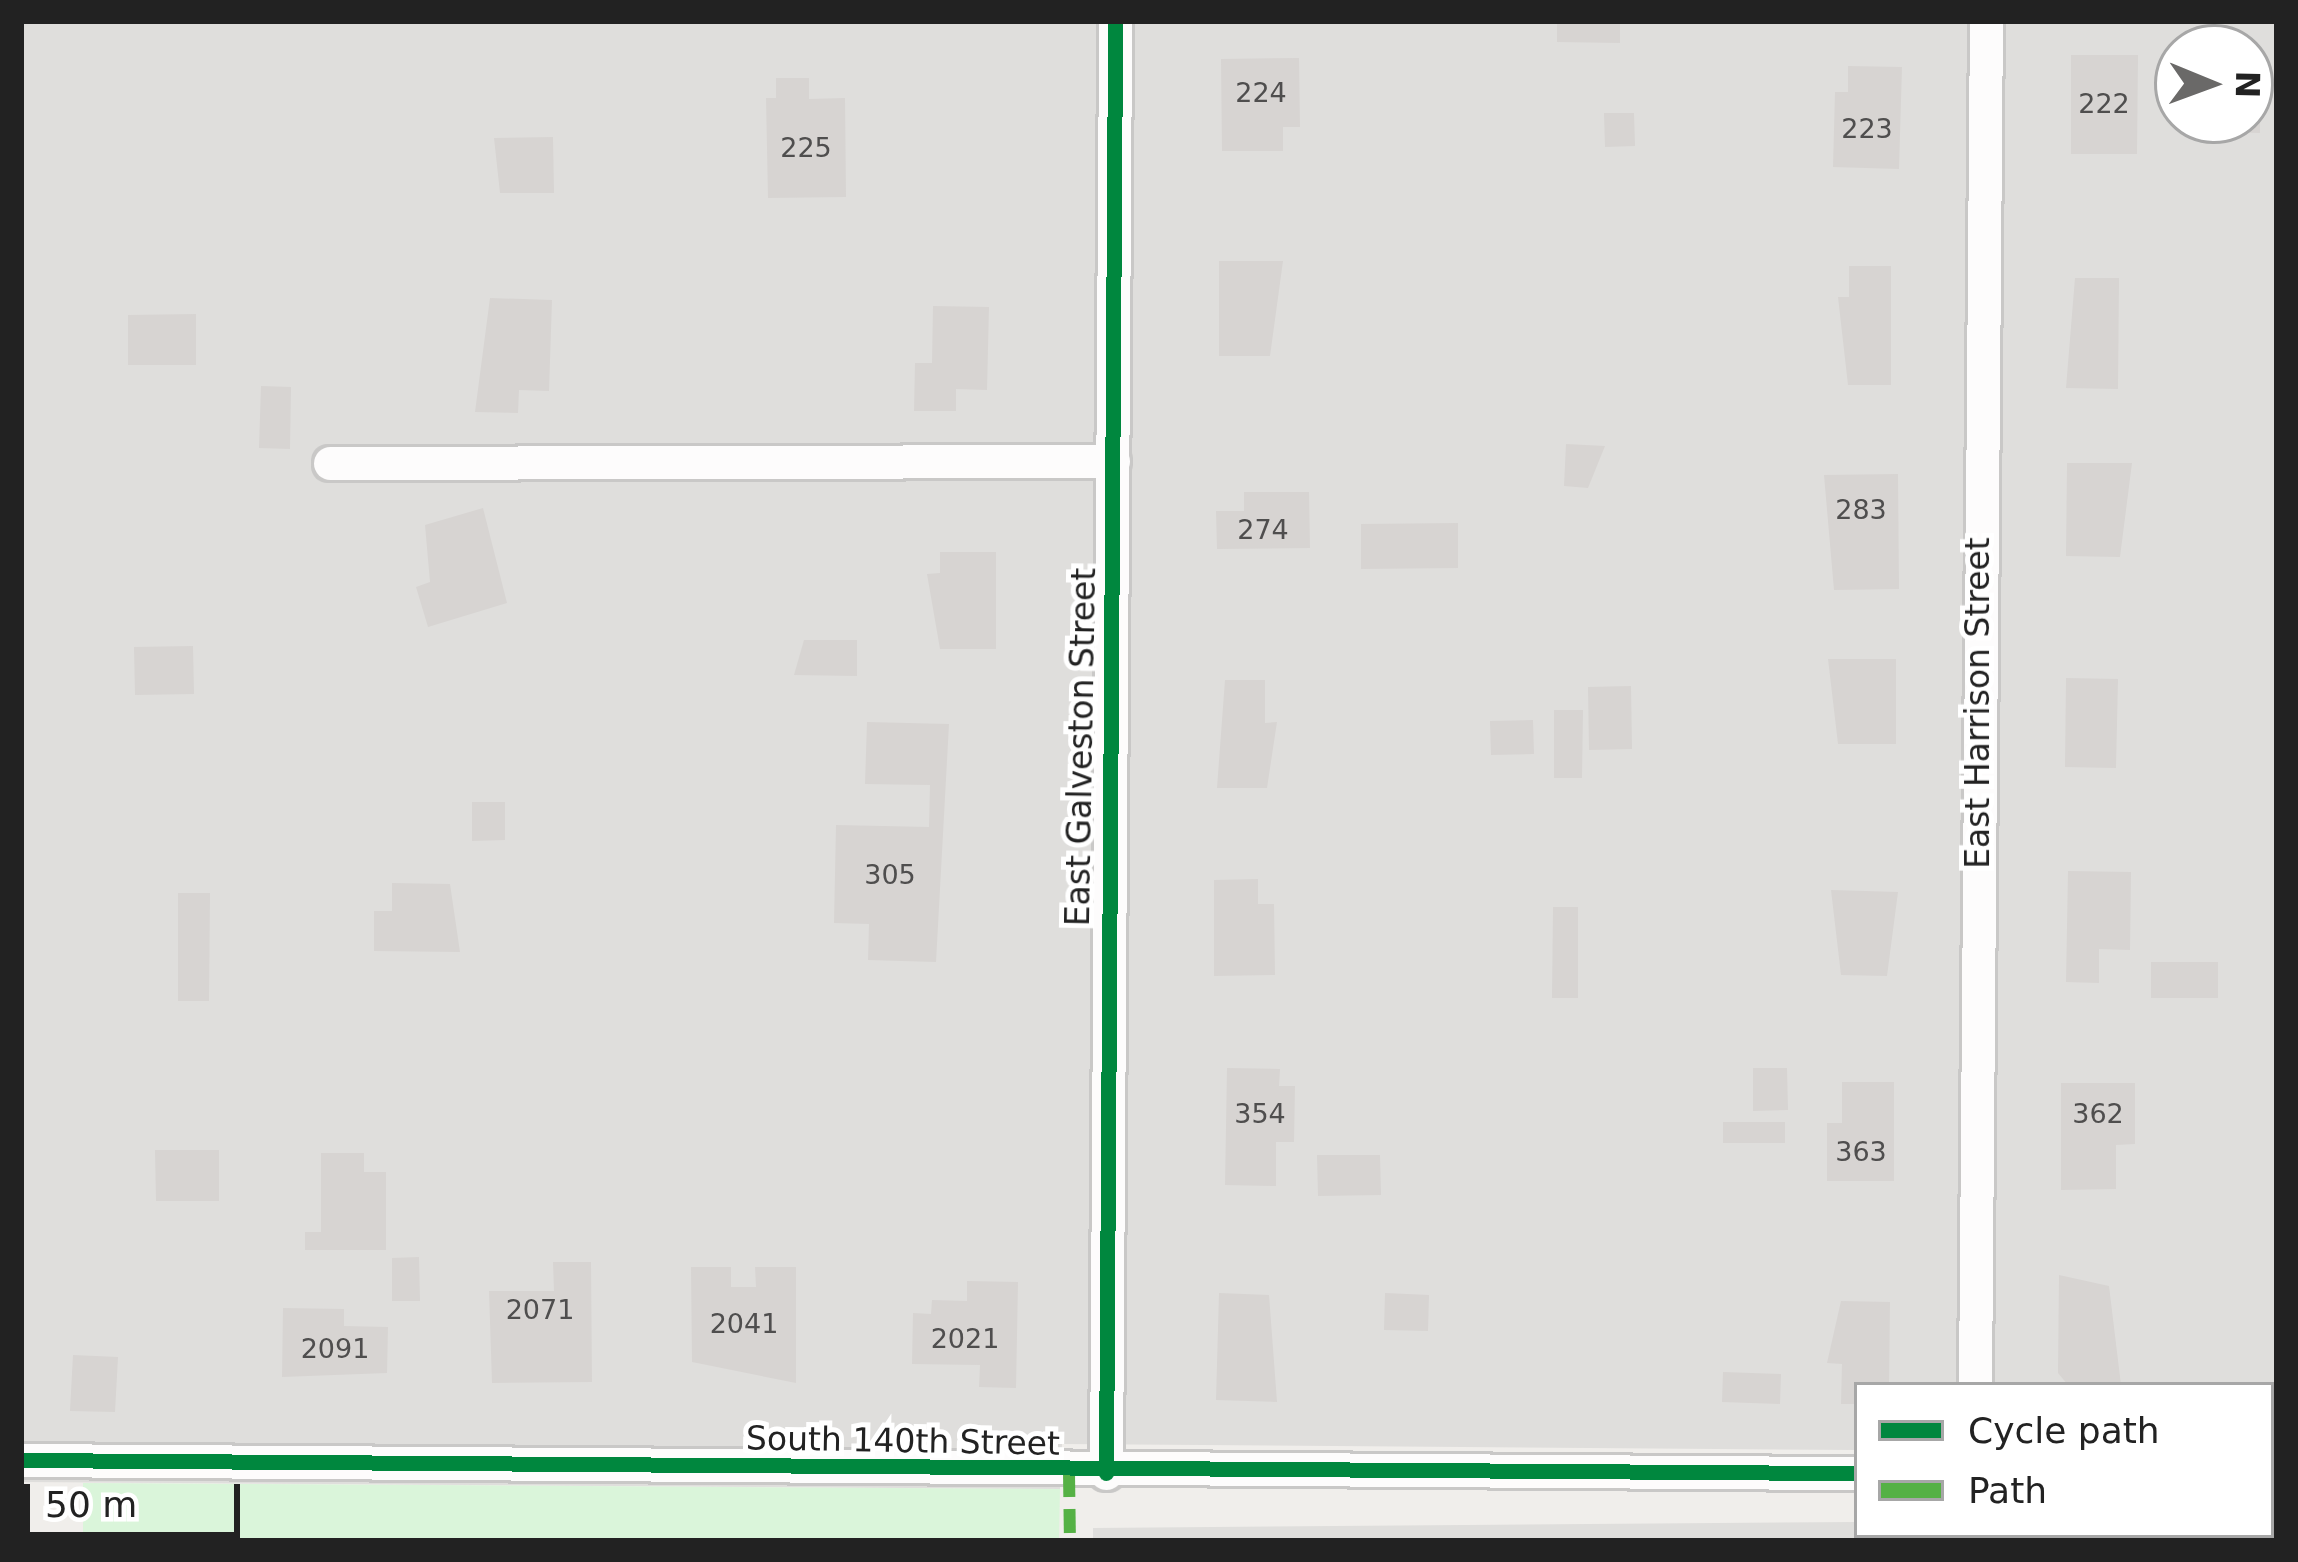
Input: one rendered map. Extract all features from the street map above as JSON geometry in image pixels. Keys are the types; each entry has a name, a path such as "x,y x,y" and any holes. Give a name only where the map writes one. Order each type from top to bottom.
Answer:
{"street":[{"name":"East Galveston Street","path":"1106,1474 1115,21"},
{"name":"East Harrison Street","path":"1975,1382 1986,21"},
{"path":"330,463 1112,461"},
{"name":"South 140th Street","path":"21,1460 1106,1474 1854,1473"}],"shaded area":[{"path":"21,21 2277,21 2277,1453 2274,1382 1854,1382 1854,1450 1062,1444 1060,1489 21,1482"},
{"path":"1854,1522 1854,1538 2274,1538 2274,1530 2277,1541 1093,1541 1093,1528"}],"green space":[{"path":"83,1483 1060,1489 1059,1541 83,1541"}],"building":[{"path":"1557,21 1620,21 1620,43 1557,42"},
{"path":"2071,55 2138,55 2137,154 2071,154"},
{"path":"1299,58 1300,127 1283,127 1283,151 1222,151 1221,59"},
{"path":"1848,66 1902,67 1899,169 1833,167 1835,92 1848,92"},
{"path":"776,78 809,78 809,99 845,98 846,197 768,198 766,98 776,98"},
{"path":"1604,113 1634,113 1635,146 1605,147"},
{"path":"553,137 554,193 500,193 494,138"},
{"path":"1219,261 1283,261 1270,356 1219,356"},
{"path":"1849,266 1891,266 1891,385 1848,385 1838,297 1849,297"},
{"path":"2075,278 2119,278 2118,389 2066,388"},
{"path":"490,298 552,300 549,391 519,390 518,413 475,412"},
{"path":"933,306 989,307 987,390 956,389 956,411 914,411 915,363 932,363"},
{"path":"196,314 196,365 128,365 128,315"},
{"path":"261,386 291,387 290,449 259,448"},
{"path":"1566,444 1605,446 1588,488 1564,486"},
{"path":"2067,463 2132,463 2120,557 2066,556"},
{"path":"1898,474 1899,589 1834,590 1824,475"},
{"path":"1244,492 1309,492 1310,548 1217,549 1216,511 1244,511"},
{"path":"483,508 507,603 428,627 416,587 430,582 425,525"},
{"path":"1458,523 1458,568 1361,569 1361,524"},
{"path":"940,552 996,552 996,649 940,649 927,574 940,573"},
{"path":"804,640 857,640 857,676 794,675"},
{"path":"193,646 194,694 135,695 134,647"},
{"path":"1828,659 1896,659 1896,744 1838,744"},
{"path":"2066,678 2118,679 2116,768 2065,767"},
{"path":"1225,680 1265,680 1265,723 1277,722 1267,788 1217,788"},
{"path":"1631,686 1632,749 1589,750 1588,687"},
{"path":"1554,710 1583,710 1582,778 1554,778"},
{"path":"1533,720 1534,754 1491,755 1490,721"},
{"path":"867,722 949,724 936,962 868,960 869,924 834,923 836,825 929,827 930,785 865,784"},
{"path":"472,802 505,802 505,840 472,841"},
{"path":"2068,871 2131,872 2130,950 2099,949 2099,983 2066,982"},
{"path":"1258,879 1258,904 1274,904 1275,975 1214,976 1214,880"},
{"path":"392,883 450,884 460,952 374,951 374,911 392,911"},
{"path":"1831,890 1898,892 1887,976 1841,975"},
{"path":"178,893 210,893 209,1001 178,1001"},
{"path":"1553,907 1578,907 1578,998 1552,998"},
{"path":"2151,962 2218,962 2218,998 2151,998"},
{"path":"1227,1068 1280,1069 1279,1086 1295,1086 1294,1142 1276,1142 1276,1186 1225,1185"},
{"path":"1753,1068 1787,1068 1788,1110 1753,1111"},
{"path":"1842,1082 1894,1082 1894,1181 1827,1181 1827,1123 1842,1123"},
{"path":"2061,1083 2135,1083 2135,1144 2116,1145 2116,1189 2061,1190"},
{"path":"1723,1122 1785,1122 1785,1143 1723,1143"},
{"path":"155,1150 219,1150 219,1201 156,1201"},
{"path":"321,1153 364,1153 364,1172 386,1172 386,1250 305,1250 305,1232 321,1232"},
{"path":"1317,1155 1380,1155 1381,1195 1318,1196"},
{"path":"419,1257 420,1301 392,1301 392,1258"},
{"path":"553,1262 591,1262 592,1382 492,1383 489,1291 554,1291"},
{"path":"691,1267 731,1267 731,1287 756,1287 755,1267 796,1267 796,1383 692,1362"},
{"path":"2059,1275 2109,1286 2121,1382 2066,1382 2058,1373"},
{"path":"967,1281 1018,1282 1016,1388 979,1387 980,1365 912,1364 913,1313 931,1314 932,1300 967,1301"},
{"path":"1219,1293 1269,1295 1277,1402 1216,1400"},
{"path":"1385,1293 1429,1295 1428,1331 1384,1330"},
{"path":"1841,1301 1890,1302 1889,1382 1854,1382 1854,1404 1841,1404 1842,1364 1827,1363"},
{"path":"283,1308 344,1309 344,1326 388,1327 387,1373 282,1377"},
{"path":"73,1355 118,1357 115,1412 70,1411"},
{"path":"1723,1372 1781,1374 1780,1404 1722,1402"}],"marked path":[{"path":"1069,1473 1070,1541"}],"cycle path":[{"path":"1106,1473 1115,21"},
{"path":"21,1460 1854,1473"}]}
